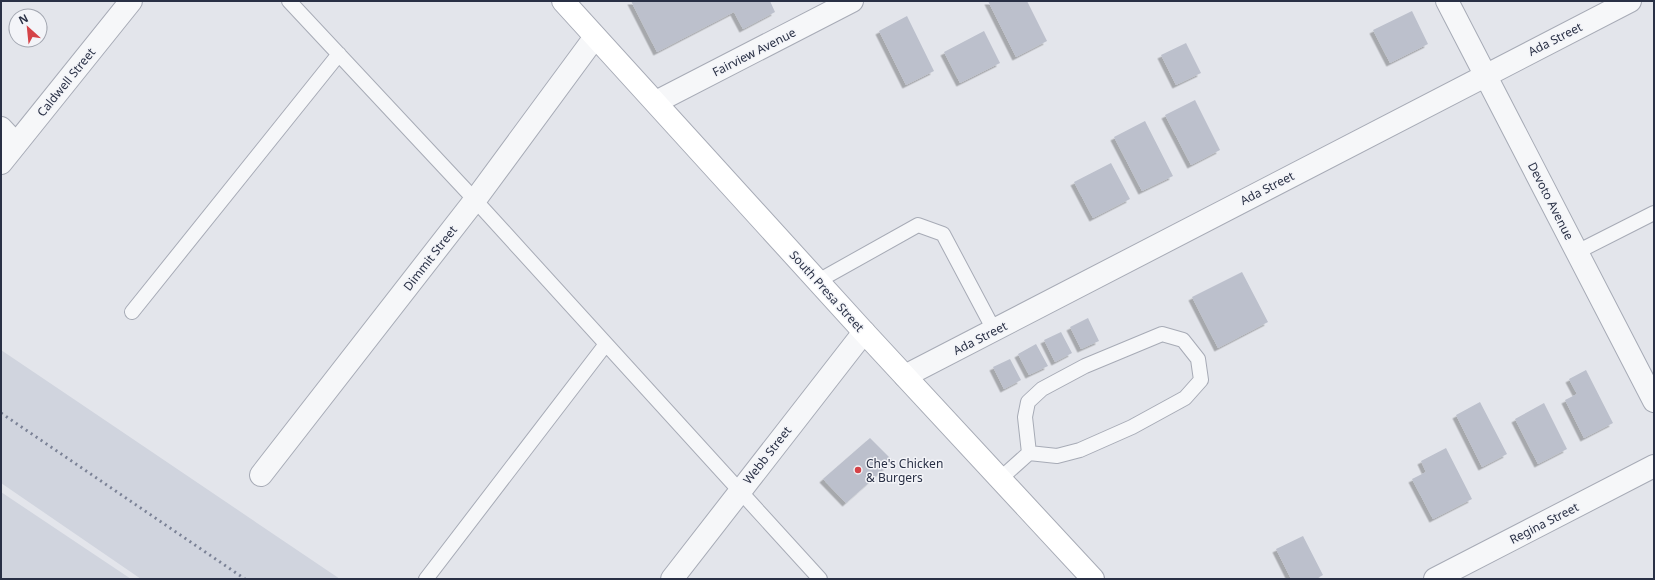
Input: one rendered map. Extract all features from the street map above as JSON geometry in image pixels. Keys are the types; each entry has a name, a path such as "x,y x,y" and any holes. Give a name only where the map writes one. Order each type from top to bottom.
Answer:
{"main road":[{"name":"South Presa Street","path":"563,1 864,332 1093,579"}],"street":[{"name":"Caldwell Street","path":"1,162 131,1"},
{"name":"Fairview Avenue","path":"656,102 851,1"},
{"name":"Devoto Avenue","path":"1447,1 1654,401"},
{"name":"Ada Street","path":"905,376 1630,1"},
{"name":"Dimmit Street","path":"261,475 474,200 595,37"},
{"path":"1,128 16,144"},
{"name":"Webb Street","path":"672,579 864,332"},
{"name":"Regina Street","path":"1435,579 1654,466"}],"lane":[{"path":"289,1 474,200 820,579"},
{"path":"132,312 338,54"},
{"path":"1577,252 1654,213"},
{"path":"818,281 918,225 943,234 994,330"},
{"path":"1000,479 1029,453 1057,456 1080,450 1132,427 1185,398 1200,380 1198,359 1183,340 1162,334 1086,366 1042,389 1028,402 1025,417 1029,453"},
{"path":"426,579 606,344"}],"shaded area":[{"path":"1,350 340,579 141,579 1,483"},
{"path":"1,492 131,579 1,579"}],"building":[{"path":"631,1 770,1 775,12 743,29 734,12 657,52"},
{"path":"988,1 1027,1 1047,41 1016,57"},
{"path":"1412,11 1428,44 1390,63 1373,30"},
{"path":"907,16 934,71 906,85 879,31"},
{"path":"984,31 1000,63 960,83 944,52"},
{"path":"1186,43 1201,73 1176,85 1161,55"},
{"path":"1195,100 1220,150 1191,165 1165,115"},
{"path":"1145,121 1173,176 1142,191 1114,137"},
{"path":"1111,163 1130,199 1093,218 1074,182"},
{"path":"1242,272 1268,322 1218,348 1192,297"},
{"path":"1088,318 1099,341 1081,349 1070,327"},
{"path":"1061,332 1072,353 1055,362 1044,340"},
{"path":"1036,344 1048,366 1029,375 1018,354"},
{"path":"1010,359 1021,380 1004,389 993,367"},
{"path":"1586,370 1613,423 1584,438 1565,400 1577,394 1569,379"},
{"path":"1480,402 1507,454 1482,467 1456,415"},
{"path":"1544,403 1567,449 1538,464 1515,419"},
{"name":"Che's Chicken & Burgers","path":"870,438 893,461 846,503 823,479"},
{"path":"1446,448 1472,499 1433,519 1412,479 1426,472 1421,461"},
{"path":"1303,536 1323,575 1316,579 1291,579 1276,549"}],"railway":[{"path":"1,413 245,579"}],"place":[{"name":"Che's Chicken & Burgers","path":"858,470"}]}
